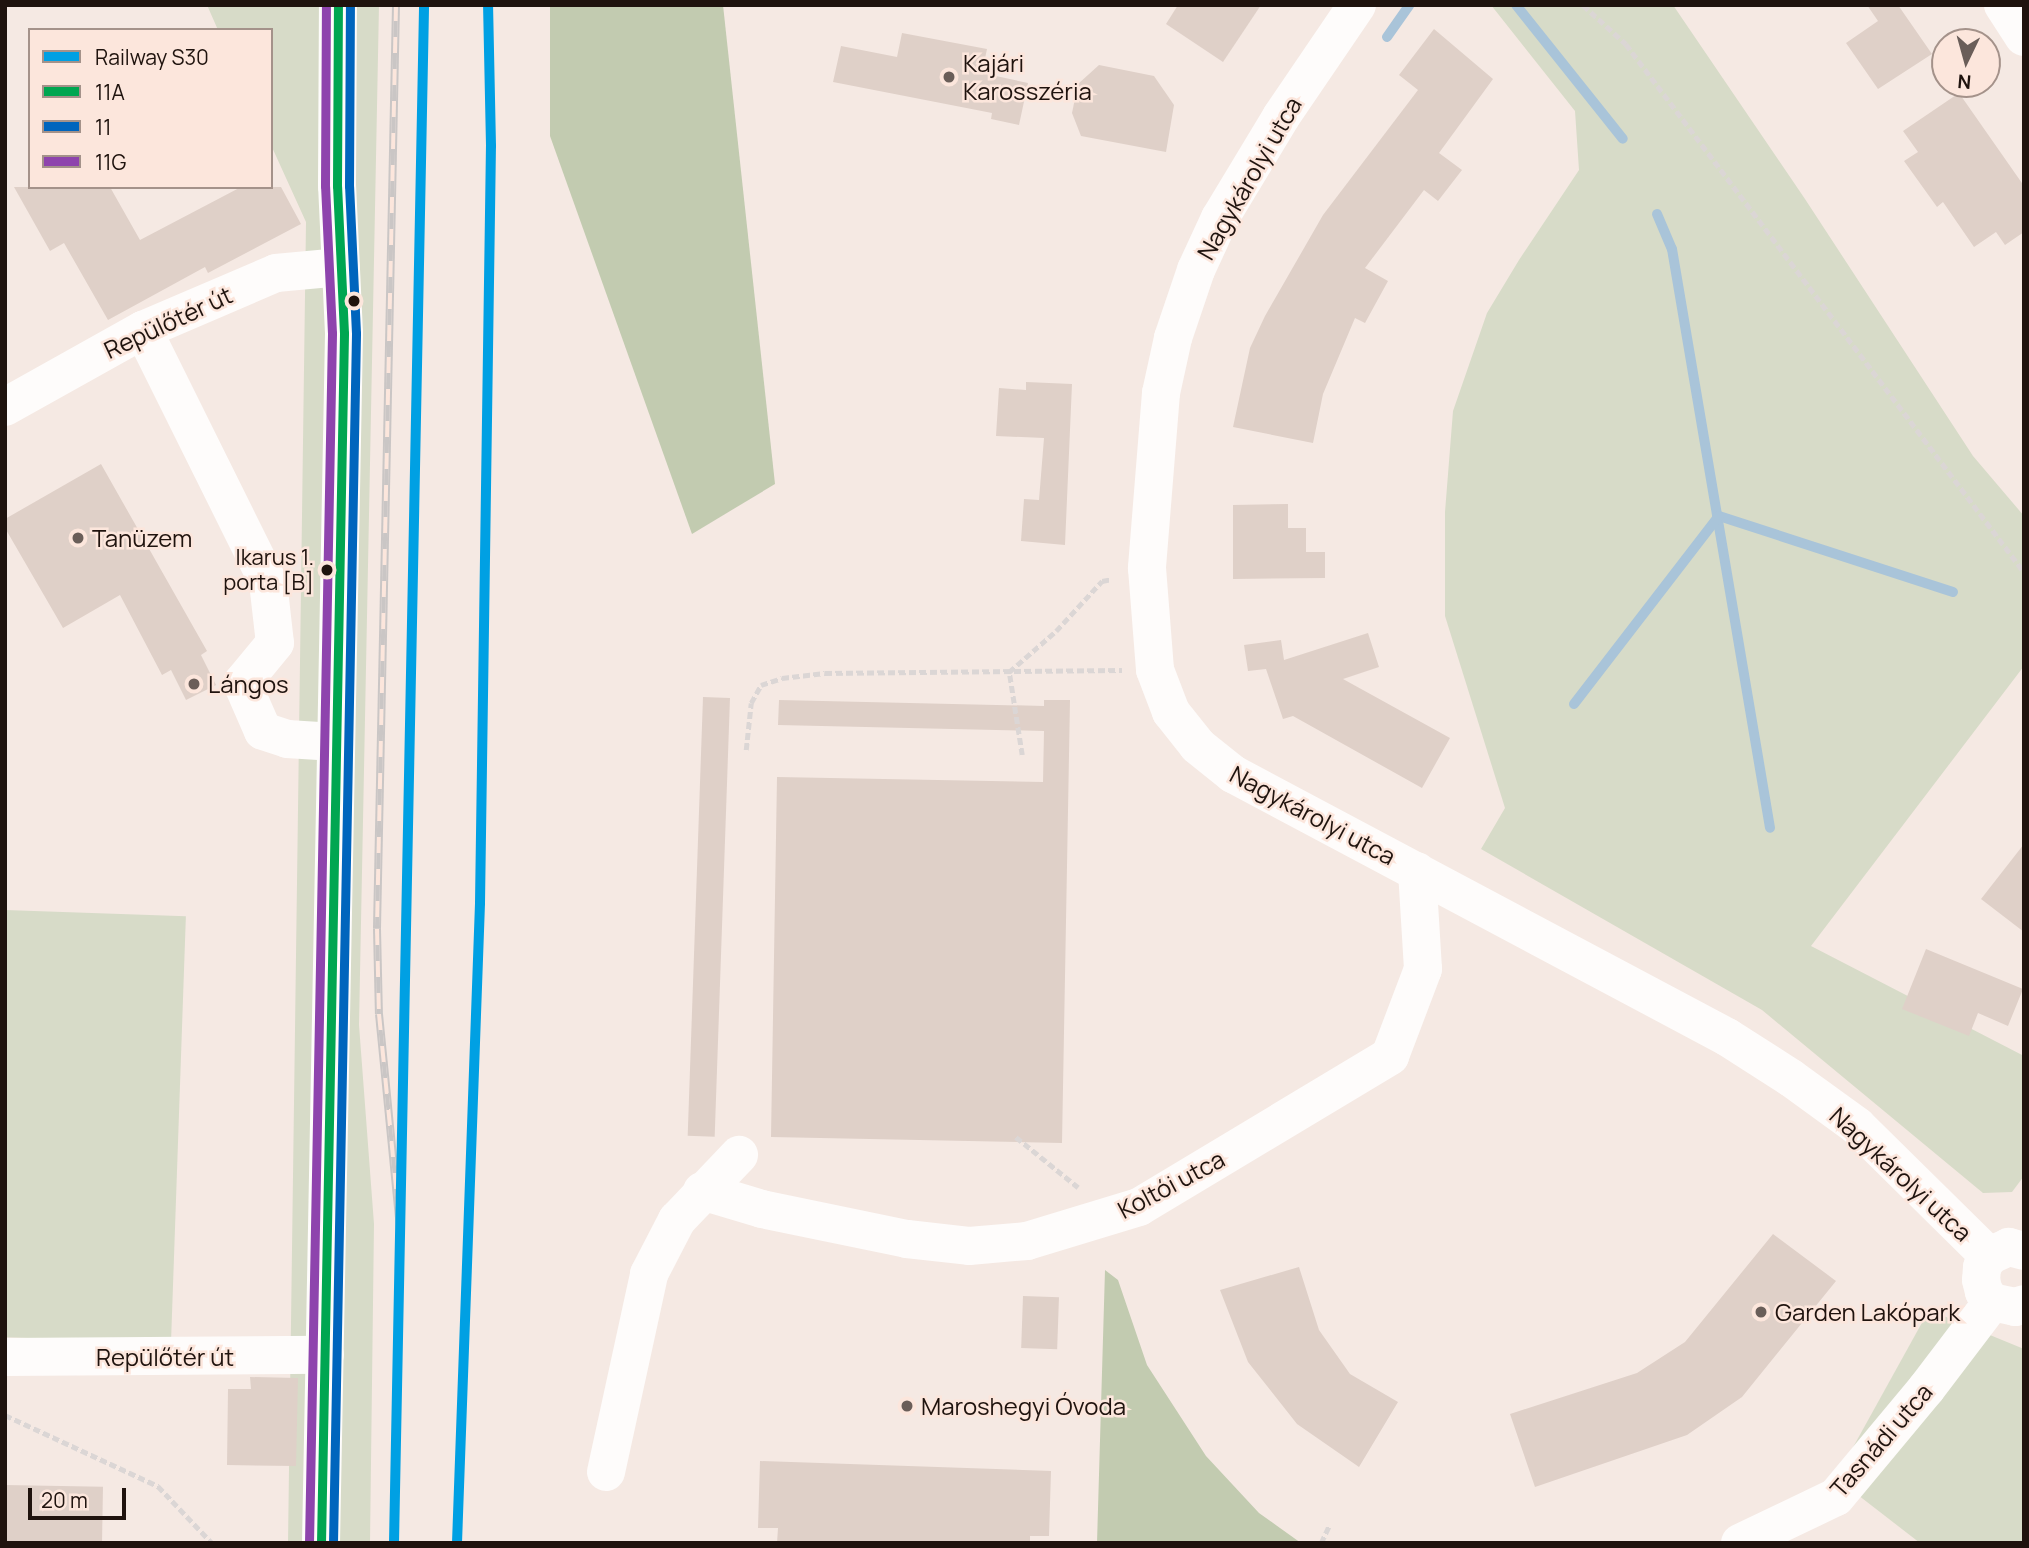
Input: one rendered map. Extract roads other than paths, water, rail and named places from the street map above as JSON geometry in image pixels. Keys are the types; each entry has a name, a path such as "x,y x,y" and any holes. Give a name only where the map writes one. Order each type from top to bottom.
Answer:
{"street":[{"path":"321,1543 344,333 337,186 338,5"},
{"name":"Nagykárolyi utca","path":"1357,5 1281,117 1220,218 1196,270 1173,338 1161,393 1147,568 1148,618 1155,670 1171,712 1198,746 1233,774 1727,1037 1791,1078 1857,1126 2006,1253"},
{"path":"2003,5 2024,37"},
{"name":"Repülőtér út","path":"5,407 143,330 276,273 341,267"},
{"path":"143,330 268,582 275,643 242,683 263,731 287,739 335,742"},
{"name":"Koltói utca","path":"702,1191 762,1209 907,1238 969,1246 1027,1241 1139,1207 1390,1056 1423,970 1417,871"},
{"path":"606,1472 649,1274 677,1220 702,1191 739,1156"},
{"path":"2006,1253 1982,1267 1981,1280 1984,1292 2008,1303"},
{"name":"Tasnádi utca","path":"1740,1543 1836,1497 1926,1389 2008,1303"},
{"name":"Repülőtér út","path":"5,1357 325,1355"}],"waterway":[{"path":"1387,37 1409,5"},
{"path":"1516,5 1623,139"},
{"path":"1657,214 1672,249 1770,828"},
{"path":"1719,516 1953,592"},
{"path":"1574,704 1719,516"}],"railway":[{"path":"396,5 377,929 379,1014 400,1229"}],"rail line":[{"name":"S30","path":"394,1543 424,5"},
{"name":"S30","path":"457,1543 480,903 491,146 488,5"}],"place":[{"name":"Kajári Karosszéria","path":"949,77"},
{"name":"Tanüzem","path":"78,538"},
{"name":"Ikarus 1. porta [B]","path":"327,570"},
{"name":"Lángos","path":"194,684"},
{"name":"Garden Lakópark","path":"1761,1312"},
{"name":"Maroshegyi Óvoda","path":"907,1406"}]}
